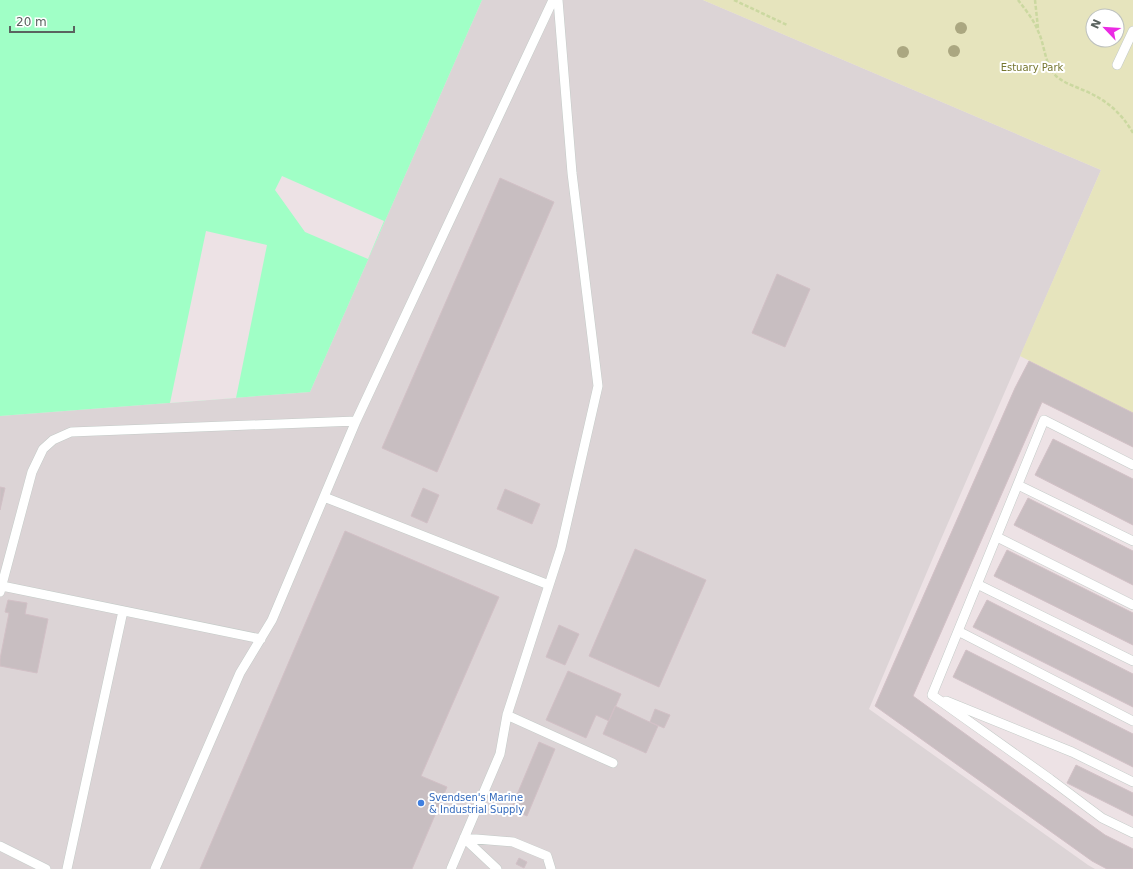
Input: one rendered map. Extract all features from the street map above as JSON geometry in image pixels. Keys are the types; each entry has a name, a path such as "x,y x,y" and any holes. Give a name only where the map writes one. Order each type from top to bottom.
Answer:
{"lane":[{"path":"155,869 240,673 272,620 356,421 553,0"},
{"path":"451,869 500,754 507,716 561,548 598,386 572,173 558,0"},
{"path":"1118,65 1133,31"},
{"path":"932,695 1044,420 1133,465"},
{"path":"261,639 123,611 1,589 32,472 43,448 53,440 71,432 356,421"},
{"path":"1018,485 1133,541"},
{"path":"324,497 549,585"},
{"path":"997,537 1133,604"},
{"path":"977,584 1133,661"},
{"path":"67,869 123,611"},
{"path":"958,631 1133,721"},
{"path":"932,695 1072,752 1133,782"},
{"path":"932,695 1050,778 1102,818 1133,833"},
{"path":"507,716 613,763"},
{"path":"464,838 497,869"},
{"path":"464,838 513,842 547,856 551,869"},
{"path":"0,846 46,869"}],"path":[{"path":"734,0 787,25"},
{"path":"1018,0 1038,31"},
{"path":"1035,0 1038,31 1048,63 1056,75 1066,83 1098,96 1112,106 1119,113 1133,133"}],"shaded area":[{"path":"0,0 482,0 310,392 0,416"},
{"path":"482,0 703,0 1101,170 869,709 1095,869 0,869 0,416 310,392"}],"green space":[{"name":"Estuary Park","path":"703,0 1133,0 1133,413 1020,356 1101,170"}],"pier":[{"path":"282,176 384,221 368,259 305,232 275,190"},
{"path":"206,231 267,245 236,398 170,403"}],"building":[{"path":"500,178 554,202 437,472 382,448"},
{"path":"777,274 810,289 785,347 752,333"},
{"path":"1029,361 1133,413 1133,447 1042,402 913,696 1105,835 1133,849 1133,869 1107,869 1092,861 875,706 1015,388"},
{"path":"1053,439 1133,479 1133,525 1035,475"},
{"path":"0,487 5,488 0,510"},
{"path":"423,488 439,495 427,523 411,516"},
{"path":"505,489 540,504 532,524 497,509"},
{"path":"1028,498 1133,551 1133,585 1014,525"},
{"path":"345,531 499,597 421,776 447,787 412,869 200,869"},
{"path":"635,549 706,580 659,687 589,656"},
{"path":"1007,550 1133,613 1133,645 994,576"},
{"path":"8,600 27,603 25,614 48,619 37,673 0,666 9,613 5,612"},
{"path":"987,600 1133,674 1133,707 973,627"},
{"path":"559,625 579,634 565,665 546,657"},
{"path":"966,650 1133,734 1133,767 953,677"},
{"path":"568,671 621,694 609,721 596,715 586,738 546,720"},
{"path":"615,706 658,726 646,753 603,734"},
{"path":"655,709 670,715 664,728 650,722"},
{"path":"539,742 555,749 527,816 511,809"},
{"path":"1076,765 1133,793 1133,816 1067,783"},
{"path":"519,858 527,862 524,868 516,864"}],"place":[{"name":"Svendsen's Marine & Industrial Supply","path":"421,803"}]}
